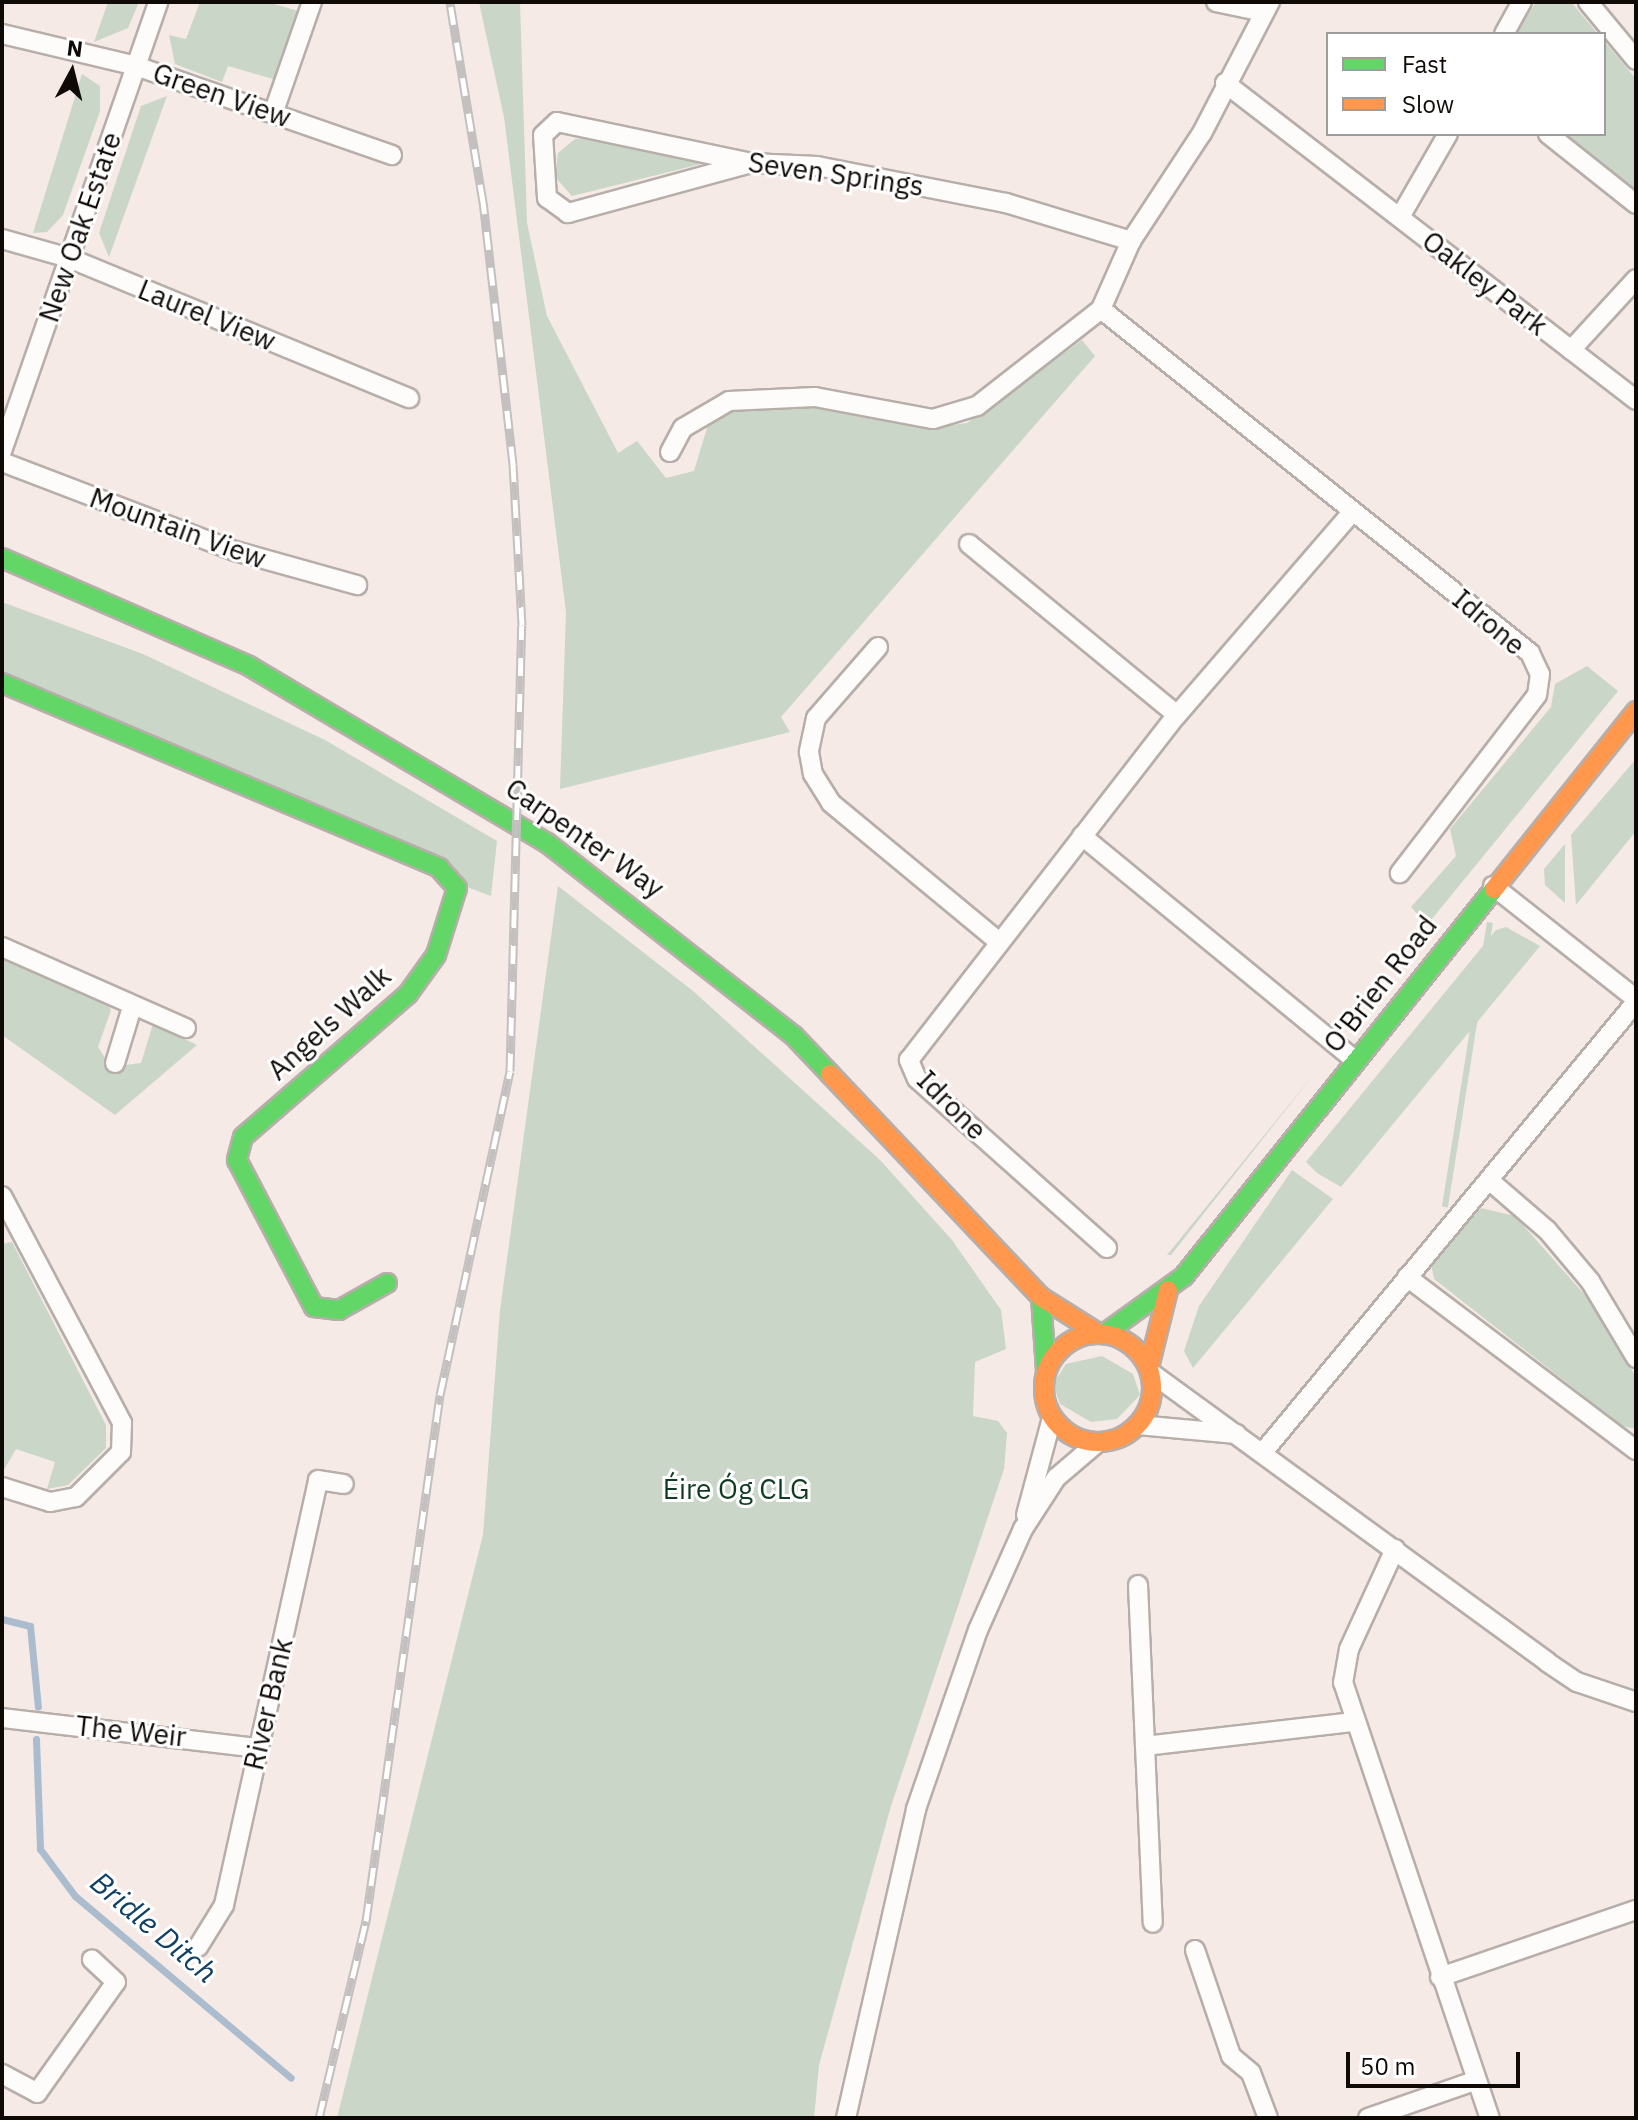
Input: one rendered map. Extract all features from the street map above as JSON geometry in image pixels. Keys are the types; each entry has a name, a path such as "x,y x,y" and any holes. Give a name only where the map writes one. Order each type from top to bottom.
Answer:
{"street":[{"name":"New Oak Estate","path":"2,451 158,2"},
{"path":"274,111 312,2"},
{"path":"670,452 683,428 729,401 815,397 933,419 977,406 1101,309 1131,241 1148,221 1267,7 1216,2"},
{"path":"1505,32 1522,2"},
{"path":"1588,2 1636,60"},
{"name":"Green View","path":"2,34 136,66 274,111 392,155"},
{"name":"Oakley Park","path":"1225,83 1636,400"},
{"name":"Seven Springs","path":"751,163 568,213 547,198 543,135 557,122 751,163 817,166 1006,203 1131,241"},
{"name":"Oakley Park","path":"1400,217 1447,136"},
{"path":"1551,136 1636,204"},
{"name":"Laurel View","path":"2,239 69,258 409,398"},
{"name":"Oakley Park","path":"1571,350 1636,279"},
{"name":"Idrone","path":"1101,309 1530,653 1540,674 1537,695 1400,873"},
{"name":"Mountain View","path":"2,462 235,551 357,585"},
{"name":"Idrone","path":"1107,1248 917,1079 909,1060 998,941 1177,715 1353,511"},
{"path":"969,544 1177,715"},
{"name":"Carpenter Way","path":"2,558 249,666 392,745 572,860 794,1036 1041,1297 1101,1334"},
{"path":"878,647 816,718 809,752 813,774 831,803 998,941"},
{"name":"Angels Walk","path":"2,683 439,868 457,888 436,955 408,994 243,1137 237,1160 314,1307 339,1310 387,1283"},
{"name":"O'Brien Road","path":"1101,1334 1168,1290 1636,711"},
{"path":"1082,836 1355,1060"},
{"path":"1264,1451 1636,1001 1493,886"},
{"path":"2,947 132,1007 186,1028"},
{"path":"115,1063 132,1007"},
{"path":"1489,1180 1556,1240 1636,1358"},
{"path":"2,1487 50,1502 76,1497 121,1452 122,1423 5,1207"},
{"path":"1407,1277 1636,1450"},
{"name":"O'Brien Road","path":"1150,1369 1168,1290"},
{"path":"1023,1529 1052,1418 1041,1297"},
{"path":"1046,1370 1061,1348 1101,1334 1131,1344 1150,1369 1577,1682 1636,1702"},
{"path":"1138,1425 1151,1400 1150,1369"},
{"path":"1052,1418 1072,1436 1097,1443"},
{"path":"846,2118 916,1809 978,1630 1023,1529 1056,1478 1097,1443 1138,1425 1237,1434"},
{"name":"River Bank","path":"198,1947 224,1905 318,1480 344,1484"},
{"path":"1395,1549 1349,1649 1343,1682 1490,2118"},
{"path":"1138,1585 1153,1923"},
{"name":"The Weir","path":"2,1718 258,1748"},
{"path":"1145,1746 1354,1722"},
{"path":"1440,1977 1636,1910"},
{"path":"1195,1950 1231,2056 1251,2073 1268,2118"},
{"path":"2,2074 37,2093 116,1982 92,1960"},
{"path":"1368,2118 1477,2080"}],"green space":[{"path":"108,2 139,2 128,28 94,42"},
{"path":"200,2 267,2 302,12 280,81 228,66 222,82 175,64 169,35 186,39"},
{"path":"479,2 520,2 527,223 547,316 618,453 637,441 666,478 694,471 710,418 725,412 817,407 937,427 967,423 1082,340 1095,356 781,717 790,732 560,789 566,612 504,117"},
{"path":"1536,2 1571,2 1596,32 1517,32"},
{"path":"1606,43 1636,79 1636,190 1568,136 1606,136"},
{"path":"82,74 100,86 100,111 63,215 47,232 33,233"},
{"path":"167,96 109,257 99,233 141,106"},
{"path":"594,138 717,160 572,196 555,177 558,153 575,139"},
{"path":"2,602 143,654 325,740 497,841 491,896 467,887 426,852 2,671"},
{"path":"1587,666 1618,691 1427,925 1411,907 1456,856 1450,829 1551,707 1555,684"},
{"path":"1636,759 1636,831 1576,905 1571,835"},
{"path":"1565,844 1565,903 1545,885 1544,869"},
{"name":"Éire Óg CLG","path":"558,886 693,991 880,1160 952,1240 1001,1310 1006,1349 975,1362 973,1416 998,1421 1007,1433 1004,1469 891,1806 819,2065 814,2118 337,2118 483,1535 500,1310"},
{"path":"1487,922 1493,923 1448,1207 1442,1206"},
{"path":"1506,927 1540,946 1341,1187 1317,1173 1306,1162 1496,930"},
{"path":"2,958 106,1002 111,1010 98,1047 111,1067 141,1063 153,1024 197,1045 115,1115 2,1035"},
{"path":"1314,1074 1171,1255 1167,1255"},
{"path":"1292,1170 1333,1199 1193,1368 1184,1351 1199,1306"},
{"path":"1481,1208 1515,1216 1591,1302 1636,1377 1636,1429 1622,1426 1434,1279 1431,1264"},
{"path":"12,1242 106,1425 106,1448 68,1485 47,1489 55,1462 16,1449 2,1473 2,1244"},
{"path":"1102,1356 1133,1374 1140,1395 1117,1419 1091,1422 1060,1404 1053,1384 1066,1364"}],"waterway":[{"name":"Bridle Ditch","path":"2,1619 30,1626 38,1707"},
{"name":"Bridle Ditch","path":"36,1739 40,1849 75,1896 291,2078"}],"railway":[{"path":"319,2118 366,1921 440,1395 510,1071 522,625 513,464 483,202 450,2"}],"traffic: fast":[{"path":"2,558 249,666 547,843 794,1036 830,1074"},
{"path":"2,683 439,868 457,888 436,955 408,994 243,1137 237,1160 314,1307 339,1310 387,1283"},
{"path":"1104,1334 1184,1276 1494,889"},
{"path":"1041,1297 1046,1370"}],"traffic: slow":[{"path":"1494,889 1636,711"},
{"path":"830,1074 1041,1297 1098,1333"},
{"path":"1149,1367 1168,1290"},
{"path":"1098,1334 1119,1338 1136,1350 1148,1367 1152,1388 1148,1409 1136,1426 1119,1438 1098,1442 1077,1438 1060,1426 1048,1409 1044,1388 1048,1367 1060,1350 1077,1338 1098,1334"}]}
